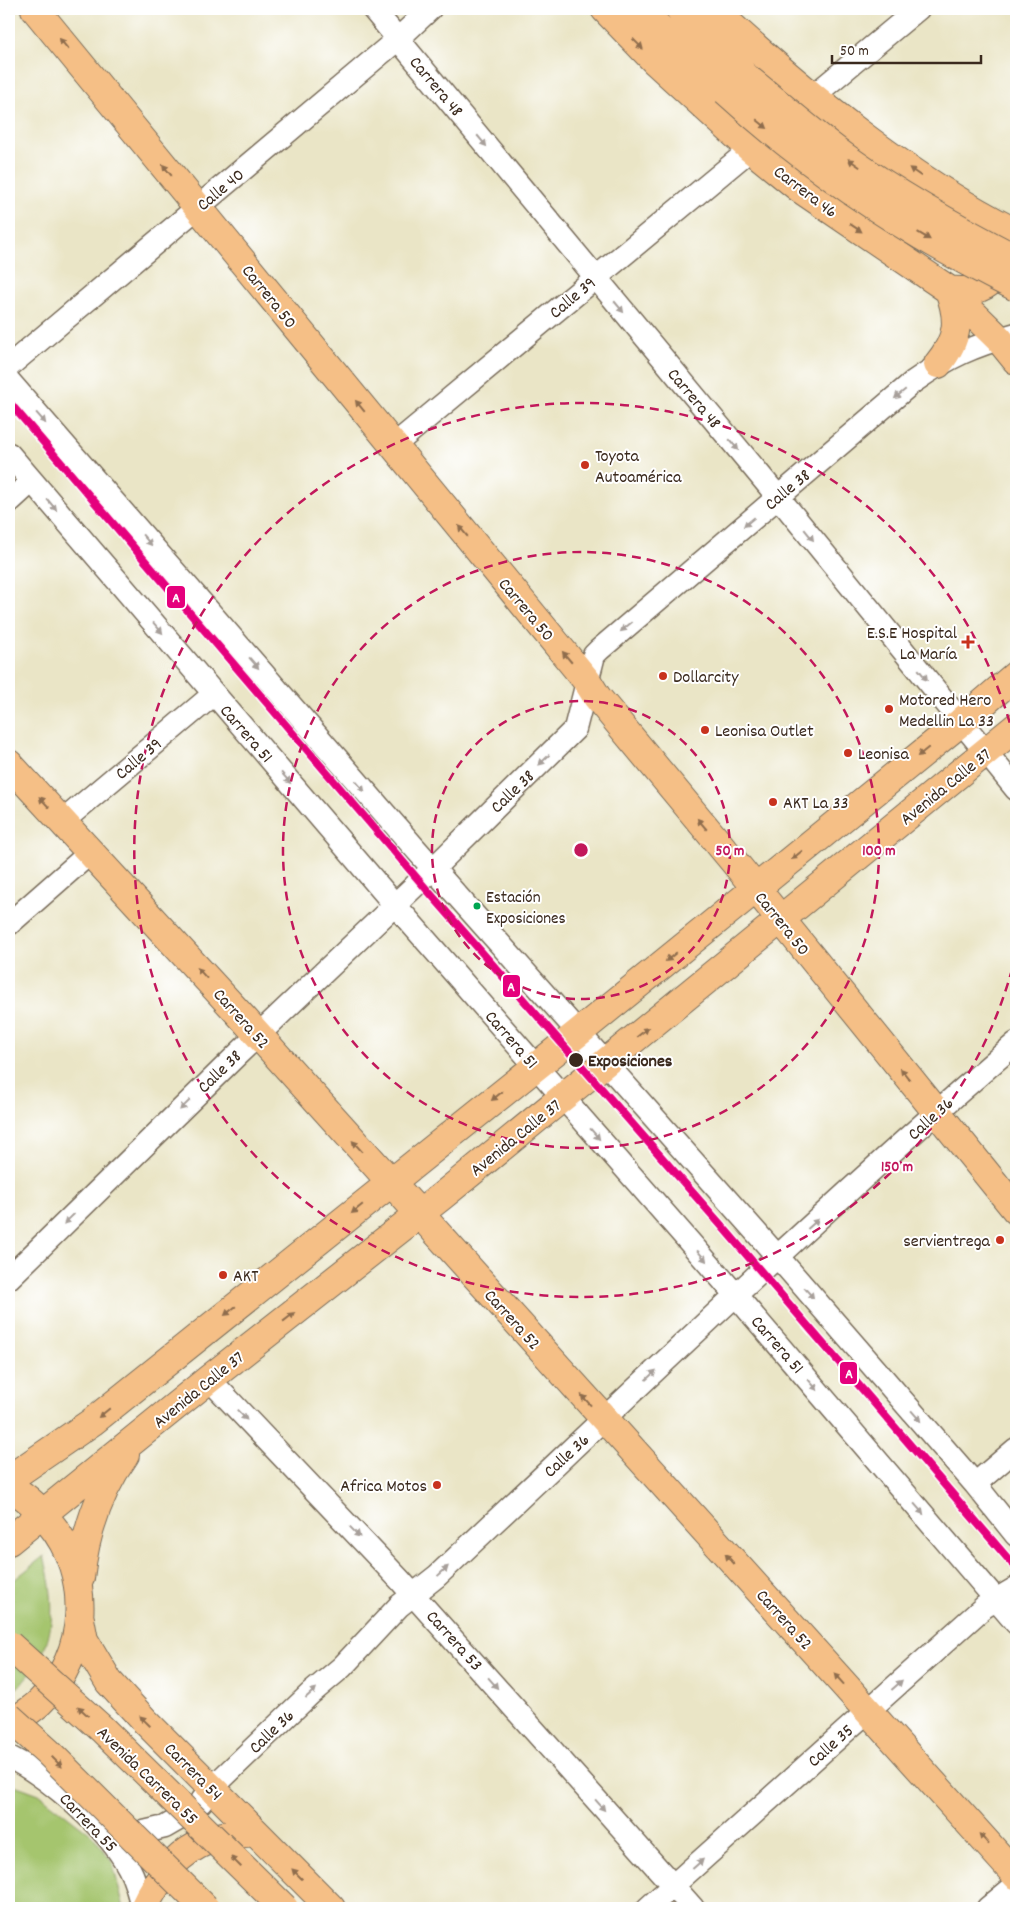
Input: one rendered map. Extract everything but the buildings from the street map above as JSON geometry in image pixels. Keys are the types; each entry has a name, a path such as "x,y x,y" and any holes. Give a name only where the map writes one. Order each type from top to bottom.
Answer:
{"main road":[{"name":"Carrera 50","path":"35,9 587,681 603,704 1016,1210"},
{"name":"Carrera 46","path":"605,9 656,62 751,149 799,188 950,290 1008,336 1016,360"},
{"name":"Carrera 46","path":"639,9 737,85 816,135 882,183 958,229 1016,259"},
{"name":"Carrera 46","path":"680,9 737,85 760,122 866,200 940,246 1016,287"},
{"path":"713,9 812,97 918,174 1006,228 1002,236 1005,251 1002,266 993,279 980,289 965,292 950,290 956,309 957,321 954,337 946,354 938,364"},
{"path":"9,1479 92,1422 536,1066 961,722 1016,675"},
{"name":"Avenida Calle 37","path":"9,1541 209,1379 419,1215 1016,727"},
{"name":"Carrera 52","path":"9,764 257,1034 1016,1875"},
{"path":"78,1586 86,1540 100,1499 118,1465 136,1440"},
{"path":"9,1488 16,1491 42,1513 56,1530 67,1548 75,1569 80,1619 75,1643 65,1668 55,1684 40,1702 9,1724"},
{"name":"Carrera 54","path":"80,1619 84,1640 109,1682 331,1908"},
{"name":"Avenida Carrera 55","path":"9,1645 102,1729 284,1908"},
{"path":"9,1717 48,1752 206,1908"},
{"path":"143,1908 153,1889 174,1862 187,1853 209,1840 255,1832"}],"street":[{"name":"Carrera 48","path":"373,9 1016,789"},
{"name":"Calle 40","path":"9,366 398,39 430,9"},
{"path":"812,97 918,9"},
{"name":"Calle 39","path":"393,446 751,149"},
{"name":"Calle 38","path":"9,1278 257,1034 395,905 575,729 594,654 913,382 938,364 965,350 1008,336"},
{"path":"9,381 432,869 777,1256 975,1484 1016,1535"},
{"name":"Carrera 51","path":"9,454 395,905 736,1295 1016,1623"},
{"path":"9,502 32,481"},
{"name":"Calle 39","path":"62,821 214,694"},
{"path":"9,924 91,852"},
{"name":"Calle 36","path":"105,1834 144,1832 165,1826 184,1816 201,1802 212,1788 310,1694 342,1667 399,1606 437,1576 777,1256 936,1112 1016,1044"},
{"name":"Carrera 53","path":"209,1379 414,1594 672,1887 693,1908"},
{"path":"975,1484 1016,1449"},
{"name":"Calle 35","path":"648,1908 984,1607 1016,1588"},
{"name":"Carrera 55","path":"9,1757 41,1776 62,1793 105,1834 129,1868 138,1889 143,1908"},
{"path":"988,1908 1016,1885"}],"green space":[{"path":"44,1556 52,1600 52,1614 47,1643 33,1670 9,1694 9,1584"},
{"path":"9,1783 39,1794 92,1835 112,1861 124,1908 9,1908"}],"transit line":[{"name":"A","path":"9,402 428,891 721,1225 1016,1568"}],"place":[{"name":"Toyota Autoamérica","path":"585,465"},
{"name":"E.S.E Hospital La María","path":"968,642"},
{"name":"Dollarcity","path":"663,676"},
{"name":"Motored Hero Medellin La 33","path":"889,709"},
{"name":"Leonisa Outlet","path":"705,730"},
{"name":"Leonisa","path":"848,753"},
{"name":"AKT La 33","path":"773,802"},
{"name":"Estación Exposiciones","path":"477,906"},
{"name":"Exposiciones","path":"576,1060"},
{"name":"servientrega","path":"1000,1240"},
{"name":"AKT","path":"223,1275"},
{"name":"Africa Motos","path":"437,1485"}]}
